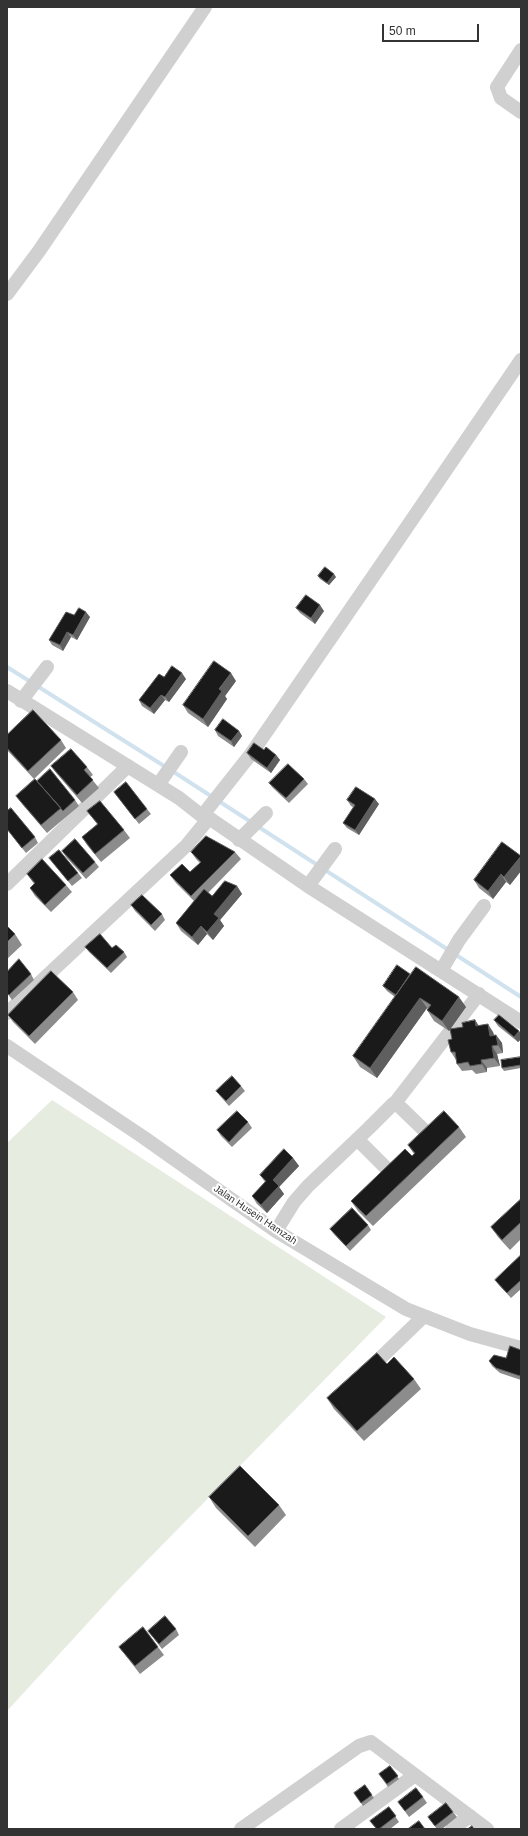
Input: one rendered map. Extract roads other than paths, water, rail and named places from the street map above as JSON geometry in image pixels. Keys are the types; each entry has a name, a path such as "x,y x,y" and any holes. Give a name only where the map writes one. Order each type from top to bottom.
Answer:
{"street":[{"path":"7,294 39,251 205,7"},
{"path":"521,50 497,87 501,98 521,112"},
{"path":"7,1013 187,845 206,815 394,546 521,360"},
{"path":"23,698 44,671"},
{"path":"7,691 23,698 128,766 160,781 179,798 309,883 443,967 479,994 521,1022"},
{"path":"160,781 179,755"},
{"path":"7,884 128,766"},
{"path":"241,838 262,817"},
{"path":"309,883 332,852"},
{"path":"443,967 459,940 484,906"},
{"path":"276,1231 294,1202 308,1186 358,1140 395,1103 479,994"},
{"name":"Jalan Husein Hamzah","path":"7,1046 143,1137 276,1231 406,1309 423,1317 470,1334 521,1348"},
{"path":"395,1103 406,1111 429,1135"},
{"path":"358,1140 387,1169"},
{"path":"360,1378 423,1317"},
{"path":"241,1829 365,1743 371,1742 487,1829"},
{"path":"341,1829 415,1775"},
{"path":"452,1829 470,1816"}],"waterway":[{"path":"7,667 180,776 521,997"}]}
